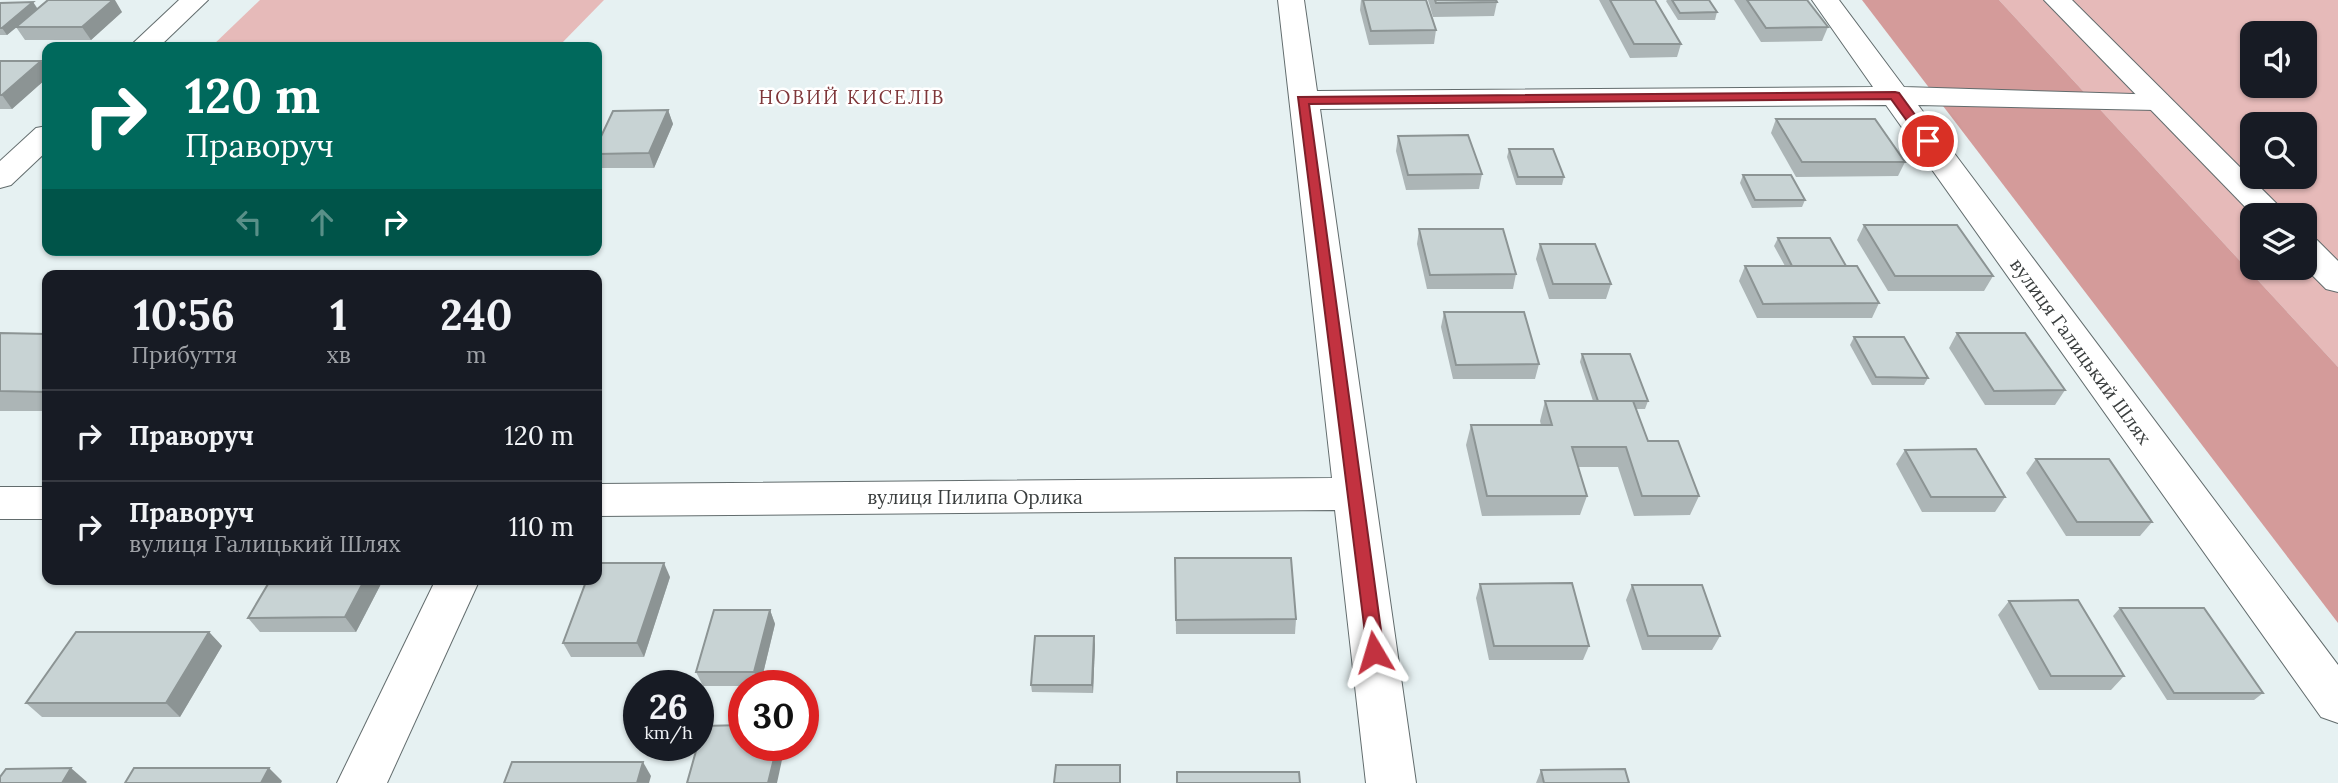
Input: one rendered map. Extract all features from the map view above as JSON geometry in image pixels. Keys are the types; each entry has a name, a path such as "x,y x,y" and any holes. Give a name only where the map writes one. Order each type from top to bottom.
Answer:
{"main road":[{"path":"149,42 195,0"},
{"path":"1291,0 1391,783"},
{"name":"вулиця Галицький Шлях","path":"1825,0 2338,702"},
{"path":"2057,0 2260,203"},
{"path":"1302,100 1895,96 2156,101"},
{"path":"0,178 42,140"},
{"path":"2317,260 2338,281"},
{"name":"вулиця Пилипа Орлика","path":"602,500 1354,494"},
{"path":"0,503 42,503"},
{"path":"362,783 455,585"}],"shaded area":[{"path":"260,0 604,0 563,42 216,42"},
{"path":"1862,0 1999,0 2240,261 2240,280 2258,280 2338,367 2338,623"},
{"path":"1999,0 2338,0 2338,367 2258,280 2317,280 2317,203 2240,203 2240,261"}],"building":[{"path":"48,0 113,0 82,27 16,27"},
{"path":"1363,0 1426,0 1436,30 1371,31"},
{"path":"1435,0 1496,0 1497,2 1436,3"},
{"path":"1610,0 1655,0 1681,44 1634,44"},
{"path":"1672,0 1709,0 1717,12 1680,13"},
{"path":"1747,0 1807,0 1828,27 1766,28"},
{"path":"33,2 2,28 0,28 0,3"},
{"path":"0,61 41,61 0,95"},
{"path":"668,110 649,153 602,154 602,134 613,111"},
{"path":"1776,119 1875,119 1905,162 1802,162"},
{"path":"1468,135 1482,174 1408,175 1398,136"},
{"path":"1509,149 1553,149 1564,177 1518,177"},
{"path":"1743,175 1791,175 1805,200 1755,200"},
{"path":"1864,225 1957,225 1993,276 1895,276"},
{"path":"1419,229 1503,229 1516,274 1430,275"},
{"path":"1778,238 1830,238 1846,266 1792,266"},
{"path":"1540,244 1595,244 1611,284 1553,284"},
{"path":"1745,266 1857,266 1879,303 1763,304"},
{"path":"1444,312 1524,312 1539,364 1456,365"},
{"path":"0,333 42,334 42,392 0,391"},
{"path":"1957,333 2025,333 2065,390 1994,391"},
{"path":"1854,337 1904,337 1928,378 1876,377"},
{"path":"1582,354 1630,354 1648,401 1598,401"},
{"path":"1545,401 1633,401 1648,441 1678,441 1699,496 1642,496 1626,447 1572,447 1587,496 1487,496 1471,425 1552,425"},
{"path":"1976,449 2005,497 1931,497 1905,450"},
{"path":"2036,459 2109,459 2152,522 2077,522"},
{"path":"1175,558 1291,558 1296,619 1176,620"},
{"path":"602,563 664,563 637,643 563,643 585,585 602,585"},
{"path":"1572,583 1589,646 1494,646 1480,584"},
{"path":"267,585 362,585 345,617 248,618"},
{"path":"1632,585 1702,585 1720,636 1648,636"},
{"path":"2078,600 2124,676 2051,676 2009,601"},
{"path":"2120,608 2204,608 2263,693 2174,693"},
{"path":"714,610 770,610 755,670 697,670"},
{"path":"76,632 209,632 166,703 26,703"},
{"path":"1035,636 1094,636 1092,685 1031,685"},
{"path":"728,725 728,761 773,761 768,783 687,783 693,761 714,761 714,726"},
{"path":"512,762 643,762 637,783 504,783"},
{"path":"1056,765 1120,765 1120,783 1054,783"},
{"path":"71,768 62,783 0,783 0,777 6,769"},
{"path":"134,768 269,768 261,783 125,783"},
{"path":"1625,769 1629,783 1544,783 1541,770"},
{"path":"1177,772 1299,772 1300,783 1177,783"}],"district":[{"name":"НОВИЙ КИСЕЛІВ","path":"852,97"}],"route":[{"path":"1374,652 1302,100 1895,96 1928,141"}]}
